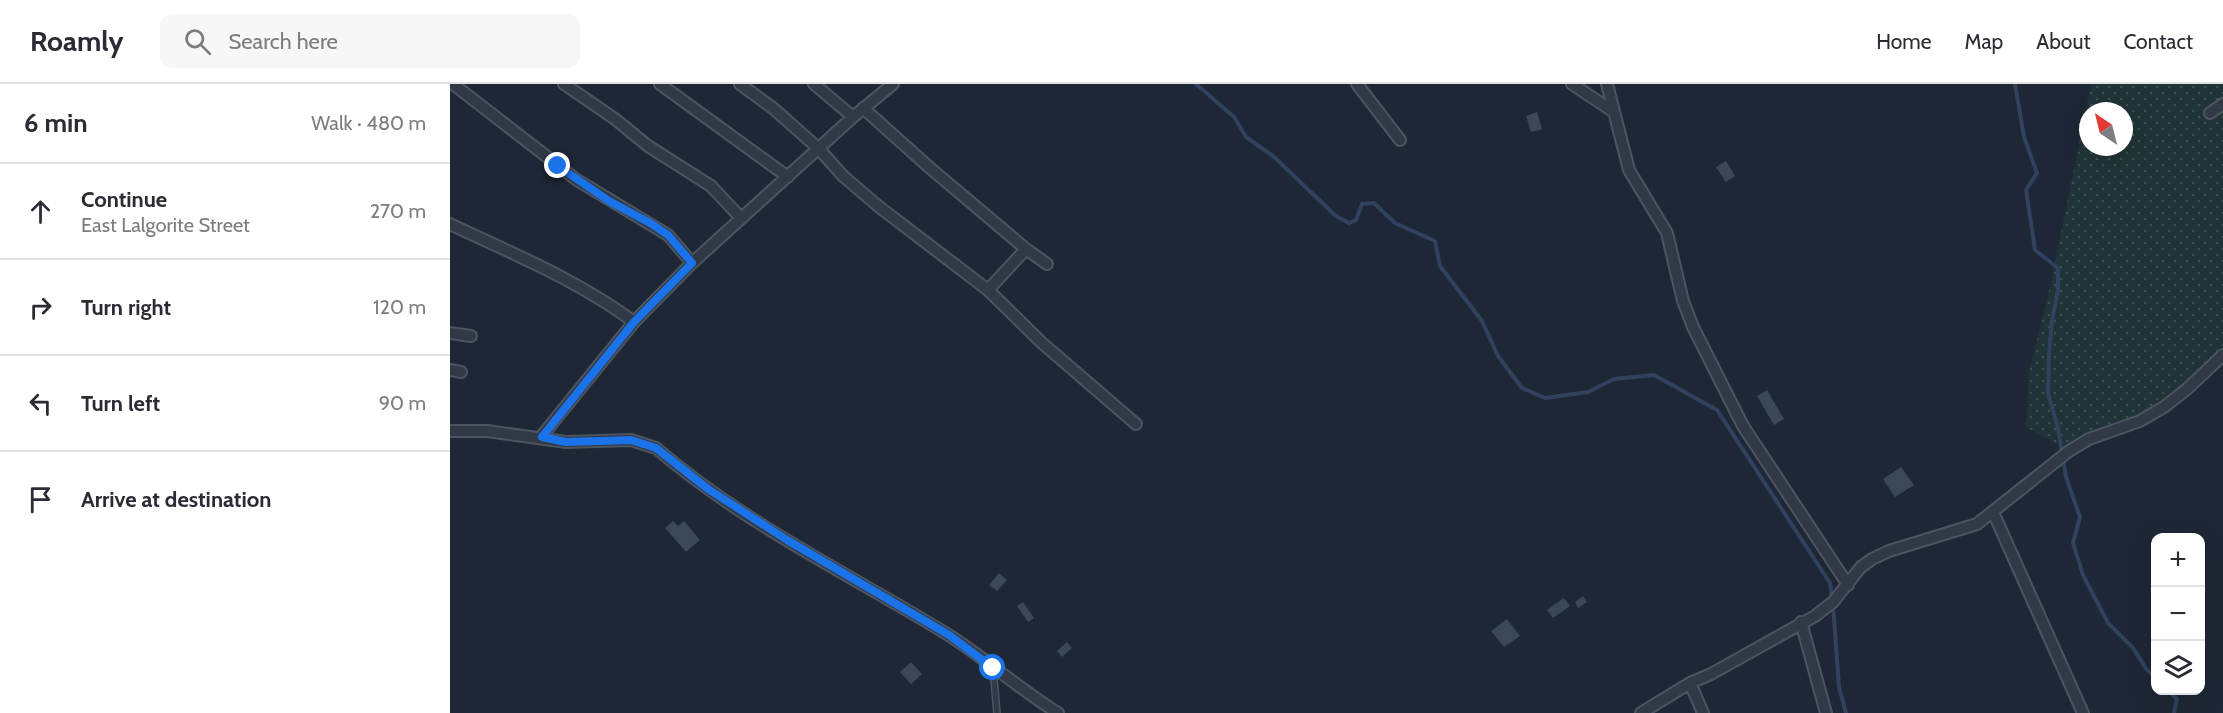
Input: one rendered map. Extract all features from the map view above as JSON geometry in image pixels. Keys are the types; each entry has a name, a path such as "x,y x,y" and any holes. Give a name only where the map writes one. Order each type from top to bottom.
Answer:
{"street":[{"path":"453,84 577,180 668,235 692,263"},
{"path":"564,84 615,119 648,146 711,186 741,217"},
{"path":"660,84 788,177"},
{"path":"740,84 774,109 819,149 843,176 878,206 988,290 1042,343 1136,424"},
{"path":"814,84 853,117"},
{"path":"542,437 634,322 692,263 863,108 893,84"},
{"path":"1357,84 1400,140"},
{"path":"1572,84 1614,112"},
{"path":"1607,84 1629,170 1667,234 1683,301 1693,327 1743,426 1848,585"},
{"path":"2210,113 2223,104"},
{"path":"863,108 930,168 1047,264"},
{"path":"450,224 555,273 607,302 634,322"},
{"path":"988,290 1026,249"},
{"path":"450,333 471,336"},
{"path":"1641,713 1833,603 1861,567 1872,559 1889,551 1977,524 2047,466 2089,439 2140,421 2164,407 2187,389 2223,354"},
{"path":"450,431 487,431 566,442 631,440 656,448 708,489 787,540 949,635 1058,713"},
{"path":"1993,512 2083,713"},
{"path":"1801,622 1826,713"},
{"path":"1690,683 1703,713"}],"lane":[{"path":"993,668 997,713"}],"green space":[{"path":"2091,84 2223,84 2223,355 2164,407 2069,451 2026,427 2029,372 2050,288 2079,144 2079,156 2133,156 2133,102 2087,102"}],"building":[{"path":"1537,112 1542,129 1531,132 1526,116"},
{"path":"1726,161 1735,176 1726,182 1716,167"},
{"path":"1767,390 1784,419 1774,425 1757,396"},
{"path":"1901,467 1914,485 1895,497 1883,479"},
{"path":"673,521 678,526 684,521 700,540 686,552 665,528"},
{"path":"999,573 1007,580 997,591 989,585"},
{"path":"1583,596 1587,602 1578,608 1575,602"},
{"path":"1564,598 1570,606 1553,618 1547,610"},
{"path":"1023,602 1034,618 1028,622 1017,606"},
{"path":"1507,619 1520,636 1504,647 1491,631"},
{"path":"1067,642 1072,648 1062,657 1057,651"},
{"path":"911,662 922,674 911,684 900,672"}],"waterway":[{"path":"1196,84 1234,117 1246,137 1273,156 1336,216 1349,223 1356,220 1362,204 1374,203 1395,223 1435,241 1440,266 1482,321 1498,356 1522,388 1545,398 1588,392 1614,379 1654,375 1717,410 1830,583 1832,597"},
{"path":"2015,84 2024,137 2037,173 2026,190 2035,250 2058,268 2058,290 2049,355 2048,393 2058,428 2066,477 2080,517 2073,543 2083,575 2108,623 2133,648 2151,674"},
{"path":"1833,605 1839,687 1846,713"},
{"path":"2173,695 2177,699 2174,713"}],"route":[{"path":"558,166 609,201 668,235 692,263 634,322 542,437 566,442 631,440 647,443 708,489 787,540 949,635 993,668"}]}
